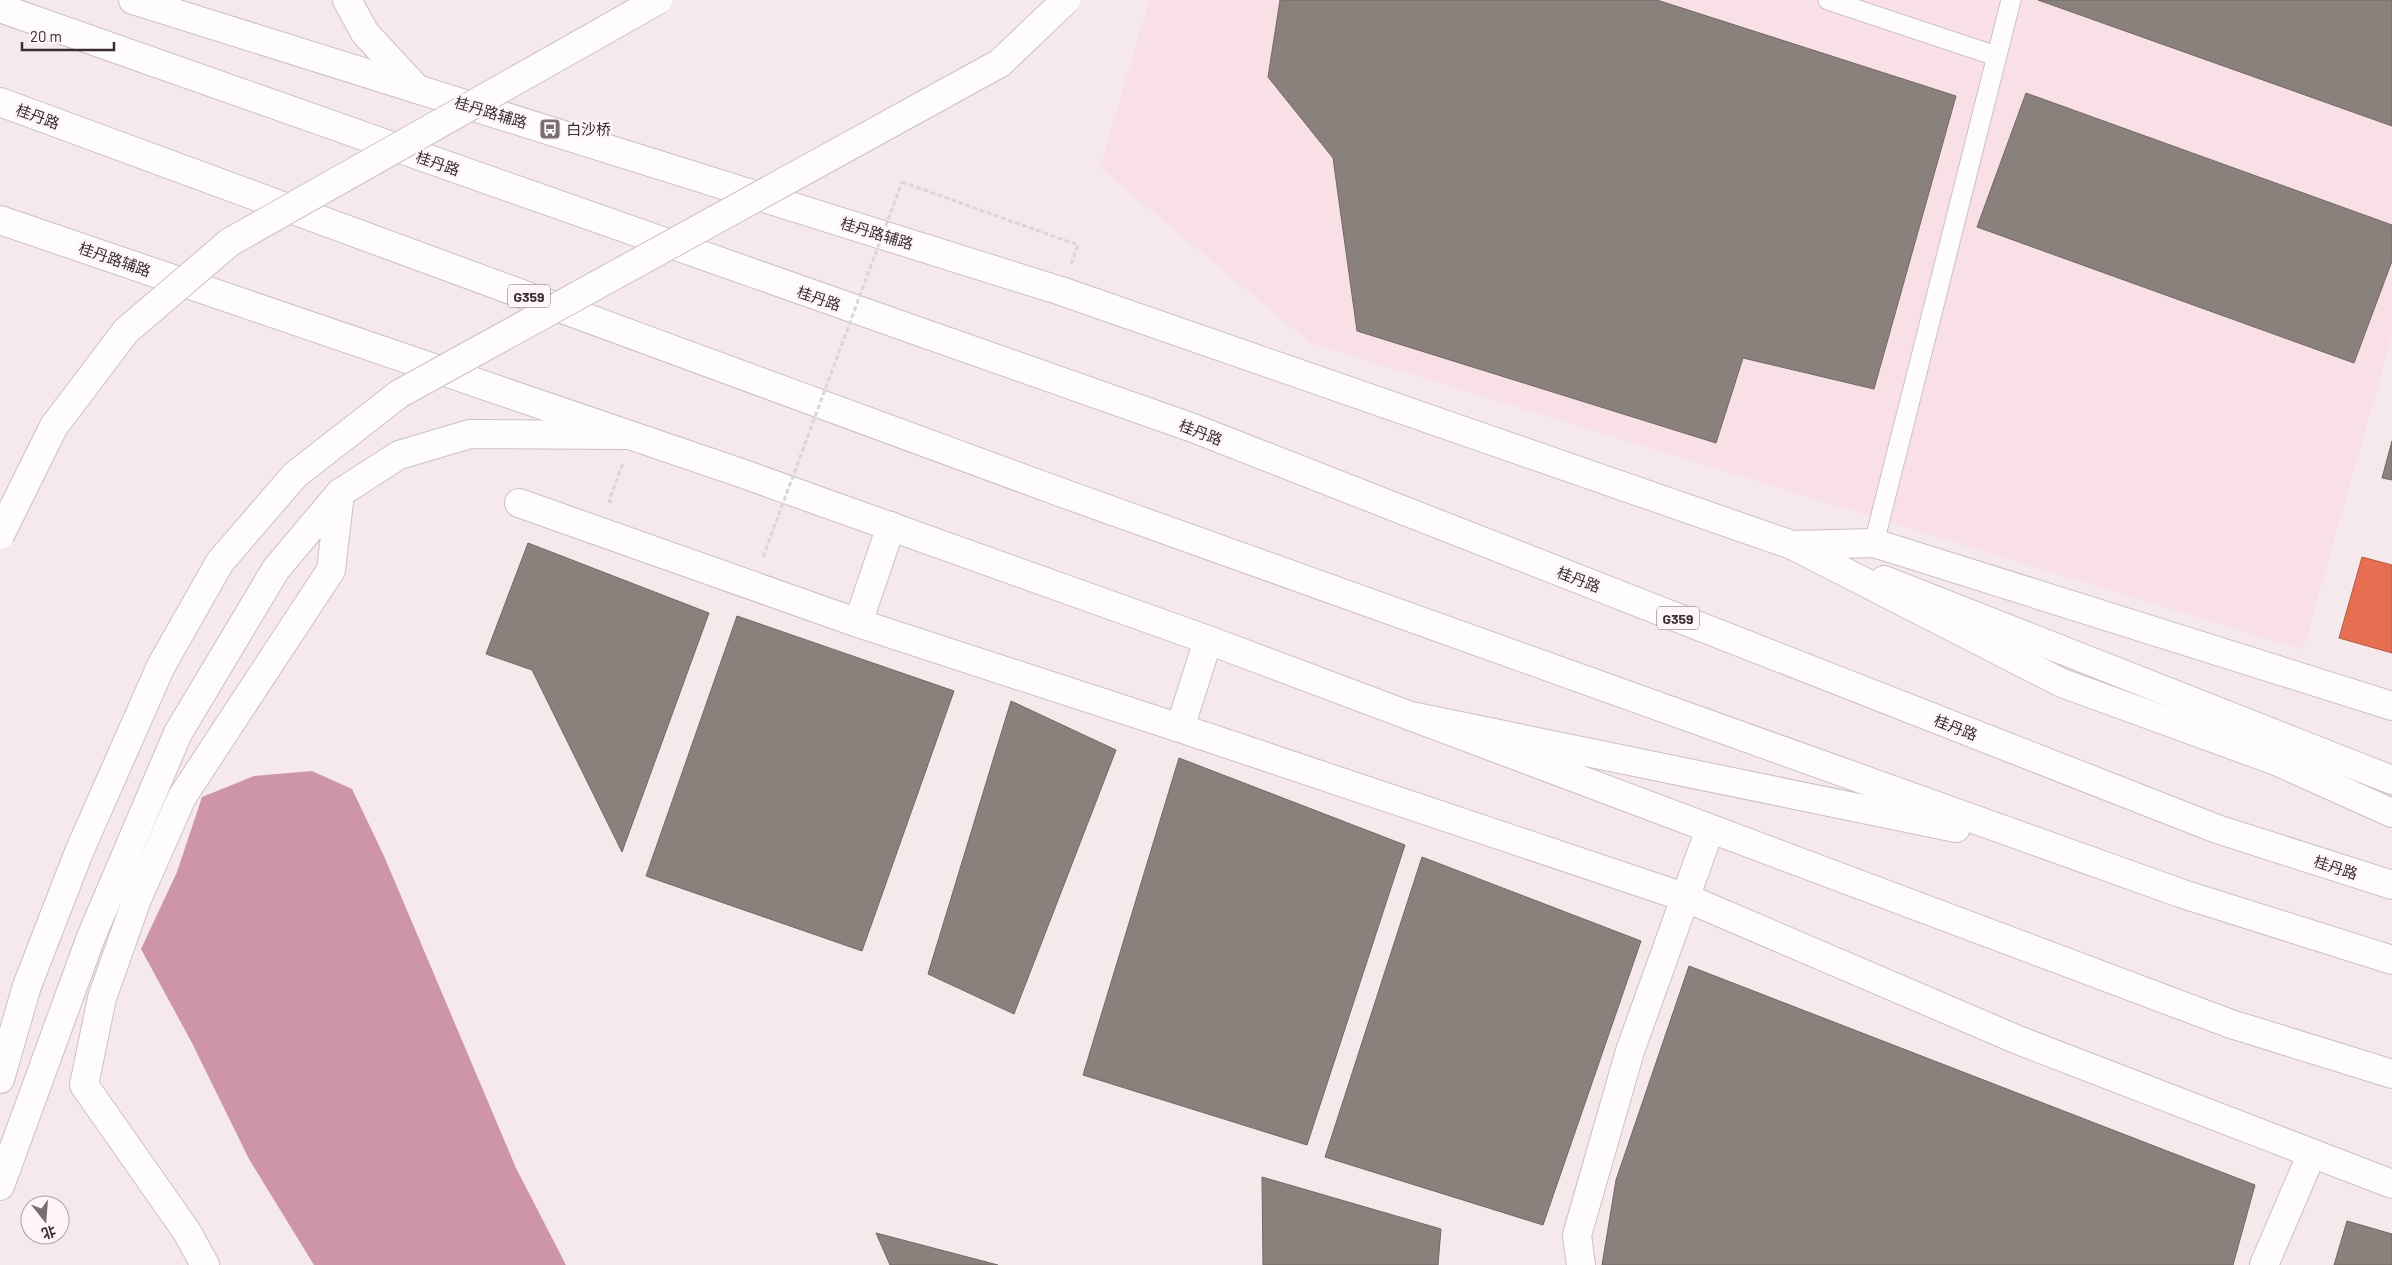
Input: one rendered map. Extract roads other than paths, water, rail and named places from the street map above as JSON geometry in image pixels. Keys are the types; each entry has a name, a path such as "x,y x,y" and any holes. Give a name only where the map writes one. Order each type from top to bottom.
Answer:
{"main road":[{"name":"桂丹路辅路","path":"133,0 1061,291 1792,545"},
{"path":"347,0 365,33 417,90"},
{"path":"0,535 54,426 126,331 230,242 658,0"},
{"path":"0,1079 27,986 79,852 161,666 220,562 295,475 399,394 1000,63 1066,0"},
{"name":"桂丹路","path":"0,8 1193,428 2216,829 2392,885"},
{"name":"桂丹路","path":"0,102 1057,491 2183,894 2392,960"},
{"name":"桂丹路辅路","path":"0,220 741,473 1208,640 1411,716"},
{"path":"0,1186 90,937 178,733 276,569 340,493 399,455 470,434 633,436"},
{"path":"206,1265 187,1232 84,1085 102,998 137,900 182,797 331,570 340,493"},
{"path":"519,503 858,622 1684,897 2018,1040 2392,1184"},
{"path":"858,622 891,526"},
{"path":"1792,545 1874,543 2392,706"},
{"path":"1792,545 2392,780"},
{"path":"1792,545 2062,683 2276,761 2392,813"},
{"path":"1180,728 1208,640"},
{"path":"1411,716 2056,849"},
{"path":"1411,716 2231,1024 2392,1074"},
{"path":"1581,1265 1577,1235 1630,1051 1710,829"},
{"path":"2264,1265 2312,1153"}],"lane":[{"path":"1828,0 1996,56"},
{"path":"1874,543 2011,0"}],"place":[{"name":"白沙桥","path":"550,129"}]}
